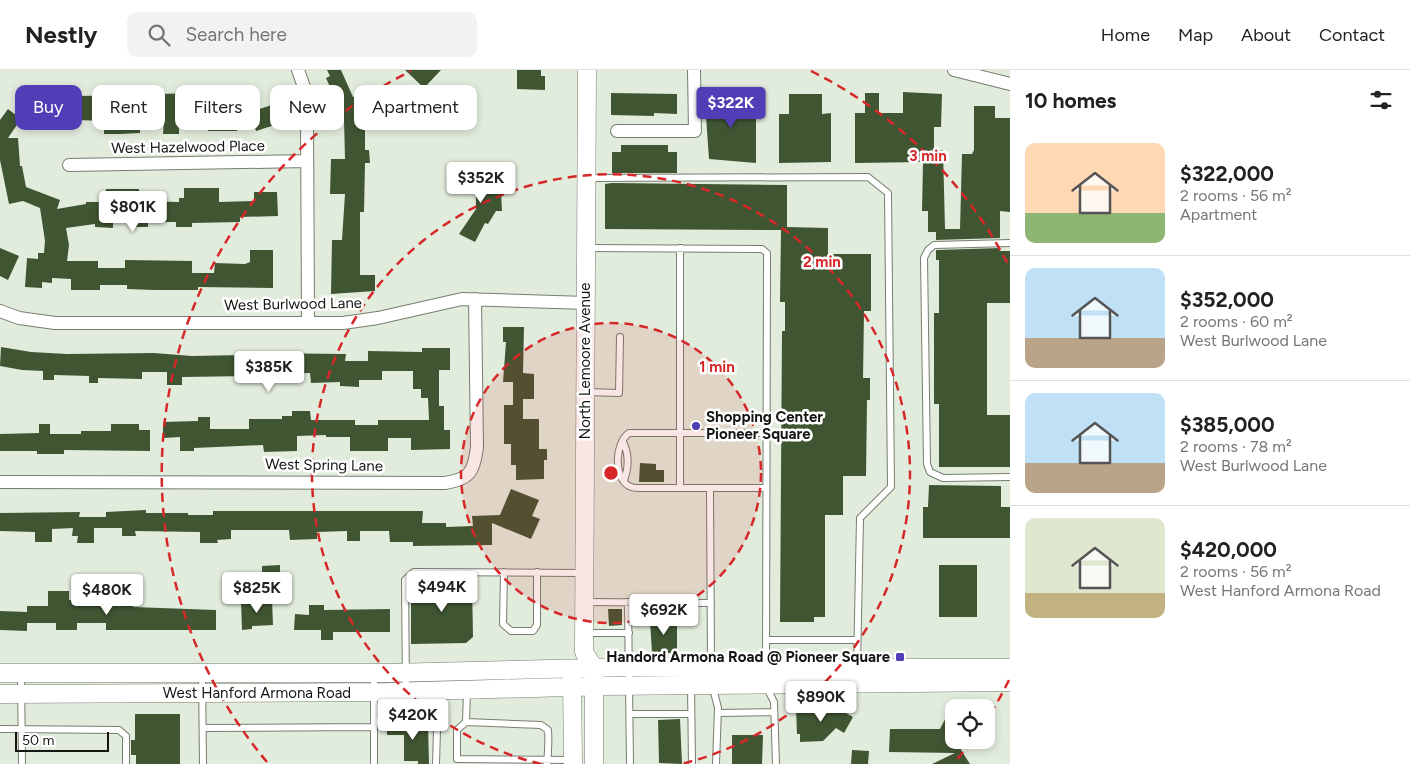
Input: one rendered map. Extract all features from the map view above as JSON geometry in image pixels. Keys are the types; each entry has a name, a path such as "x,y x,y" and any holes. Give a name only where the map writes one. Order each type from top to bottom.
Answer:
{"main road":[{"name":"North Lemoore Avenue","path":"584,652 587,70"},
{"path":"573,762 573,687 567,668 584,652 594,668 599,686 594,764"},
{"name":"West Hanford Armona Road","path":"0,673 374,673 630,667 691,676"},
{"path":"691,676 857,675 1010,668"},
{"path":"467,690 468,670"},
{"path":"857,675 1010,682"},
{"name":"West Hanford Armona Road","path":"0,694 203,694 467,690 630,685 691,676"}],"street":[{"path":"298,70 304,87 307,113 308,321"},
{"path":"617,131 695,131 694,70"},
{"path":"954,70 1010,84"},
{"name":"West Hazelwood Place","path":"69,165 307,161"},
{"name":"West Burlwood Lane","path":"0,311 19,318 55,322 363,321 435,304 475,299 586,303"},
{"name":"West Spring Lane","path":"0,482 455,481 473,470 477,447 475,299"}],"lane":[{"path":"586,178 868,177 888,193 891,488 860,518 857,675"},
{"path":"1010,243 934,245 928,250 924,258 926,464 930,472 943,478 1010,477"},
{"path":"586,248 762,249 767,253 765,676 774,702 776,764"},
{"path":"680,248 680,488"},
{"path":"585,392 619,393 620,337"},
{"path":"766,433 632,432 626,435 623,442 627,450 627,473 624,480 630,487 766,488"},
{"path":"710,489 711,676 718,713 716,764"},
{"path":"406,691 405,580 414,572 584,572"},
{"path":"504,572 503,624 511,631 533,631 537,625 537,572"},
{"path":"584,602 711,603"},
{"path":"628,602 630,764"},
{"path":"584,633 629,633"},
{"path":"766,640 857,640"},
{"path":"21,673 22,764"},
{"path":"202,673 203,764"},
{"path":"374,673 374,764"},
{"path":"691,676 692,764"},
{"path":"466,722 467,690"},
{"path":"718,713 774,712"},
{"path":"630,714 691,714"},
{"path":"203,728 374,725 393,715 424,715 430,717 437,729 436,764"},
{"path":"548,762 548,730 541,725 466,722 457,730 455,762 548,762 573,762"},
{"path":"0,728 119,730 126,736 126,764"}],"building":[{"path":"327,70 341,70 354,97 354,130 365,130 365,150 369,150 370,163 365,163 364,212 360,212 360,275 375,275 375,291 331,294 332,240 342,240 345,194 330,194 331,159 345,159 344,85 329,85 326,78 330,76"},
{"path":"405,70 441,70 427,85 421,85"},
{"path":"517,70 541,70 541,76 545,76 545,90 517,89"},
{"path":"903,92 942,94 941,127 934,127 934,150 943,150 945,229 960,229 962,154 972,154 974,150 974,106 995,106 995,118 1010,118 1010,212 1000,211 1000,238 936,240 936,232 928,232 928,211 922,211 923,162 855,163 855,113 865,113 865,93 879,93 879,113 903,113"},
{"path":"611,93 677,94 677,114 654,113 654,116 611,115"},
{"path":"165,94 175,94 175,130 179,130 179,134 163,134 163,130 165,130"},
{"path":"709,94 746,95 747,114 756,114 756,163 709,159 705,102 709,102"},
{"path":"789,94 822,94 822,114 831,113 831,162 779,163 779,114 789,114"},
{"path":"82,96 92,96 92,121 82,120"},
{"path":"270,106 270,127 260,130 260,109"},
{"path":"8,109 15,114 15,128 8,138 18,138 20,166 22,166 26,187 60,200 57,209 86,204 86,202 105,202 106,189 139,189 139,201 179,202 179,198 184,198 184,188 219,188 219,202 254,201 254,192 277,192 278,216 240,217 240,222 192,223 192,227 176,227 176,222 148,222 148,227 134,227 134,223 113,222 113,228 95,227 95,224 66,228 69,245 67,261 98,261 98,268 125,268 125,260 192,261 192,273 214,273 215,263 245,264 250,262 250,250 273,250 273,288 198,287 198,290 154,290 127,289 127,285 100,285 100,290 71,290 71,279 52,278 52,283 42,282 42,288 25,287 27,258 38,259 38,253 44,253 45,241 40,208 23,201 9,204 0,160 0,120"},
{"path":"104,130 140,130 140,133 104,134"},
{"path":"237,130 237,131 208,131"},
{"path":"621,145 668,145 668,152 677,152 677,173 612,173 612,152 621,152"},
{"path":"478,165 495,193 501,192 502,211 496,211 488,224 485,223 475,242 459,234 476,209 476,193 464,173"},
{"path":"605,184 787,185 787,227 828,228 828,254 871,254 871,311 864,311 863,378 870,378 870,400 867,400 866,476 843,476 843,515 825,515 825,617 814,617 814,622 780,622 782,331 785,331 785,302 780,302 781,230 605,229"},
{"path":"0,248 19,256 8,280 0,276"},
{"path":"1000,248 1000,251 1010,251 1010,303 987,303 987,415 1010,415 1010,467 939,467 939,404 934,404 934,313 939,313 939,260 936,260 936,250"},
{"path":"503,327 524,327 523,373 534,374 534,399 523,399 523,419 539,419 539,449 547,449 547,460 544,460 544,479 516,480 516,465 511,465 511,444 504,444 504,405 513,405 513,382 503,382 506,342 503,342"},
{"path":"1,347 31,352 67,354 154,353 192,356 243,355 243,353 346,354 345,361 368,361 368,351 422,352 422,348 450,348 450,370 439,370 439,406 444,406 444,430 450,430 450,449 411,450 411,438 388,438 388,451 350,451 350,437 326,437 326,435 297,436 297,451 264,452 263,445 194,448 194,451 180,451 180,437 163,438 163,422 198,421 198,417 210,417 210,429 249,429 249,419 282,419 282,416 292,416 292,411 310,411 311,420 355,420 355,425 378,425 378,420 429,420 428,398 421,398 421,389 413,389 413,371 382,371 382,380 359,380 359,387 340,386 340,382 311,383 310,373 269,374 269,381 251,380 251,376 182,377 182,385 167,385 167,372 142,372 142,379 98,378 98,383 89,383 89,376 54,375 54,380 43,380 43,371 0,366"},
{"path":"39,424 50,424 50,434 81,434 81,431 111,431 111,424 139,424 139,430 150,430 150,451 64,450 64,454 37,454 37,451 0,451 0,434 39,433"},
{"path":"640,463 656,464 656,470 664,470 664,482 639,482"},
{"path":"929,485 1001,486 1001,507 1010,507 1010,538 923,538 923,507 928,507"},
{"path":"511,489 539,500 532,516 540,519 531,539 492,523 492,545 413,546 413,542 390,542 389,531 360,531 360,541 347,541 347,531 317,532 317,539 290,540 289,530 231,530 231,539 217,540 218,543 200,543 200,532 135,531 136,536 122,536 122,528 94,528 94,543 77,543 78,536 72,536 73,528 52,529 52,542 35,542 35,532 0,531 0,513 80,512 79,517 106,517 106,512 146,510 146,513 188,513 188,515 213,515 213,511 423,511 422,523 446,523 446,527 473,526 472,516 500,515"},
{"path":"280,565 280,580 262,581 262,566"},
{"path":"939,565 977,565 977,617 939,617"},
{"path":"411,582 472,582 473,637 466,643 411,644"},
{"path":"48,591 69,591 69,600 133,600 133,607 216,610 216,630 106,630 106,623 77,623 77,630 56,630 56,623 27,623 27,631 0,630 0,611 27,612 27,606 48,606"},
{"path":"272,600 273,625 252,626 252,629 242,630 241,601"},
{"path":"309,605 324,605 324,610 390,609 390,632 333,632 333,640 321,640 321,630 294,630 295,614 309,615"},
{"path":"608,609 622,609 622,625 609,626"},
{"path":"677,619 677,653 652,653 650,620"},
{"path":"844,707 844,712 853,717 844,733 836,728 823,741 800,742 800,734 797,734 796,708"},
{"path":"135,714 180,714 180,764 136,764 136,755 131,755 131,740 135,740"},
{"path":"680,719 682,764 659,763 658,720"},
{"path":"945,719 945,749 961,749 970,764 932,764 955,753 889,752 890,729 940,729"},
{"path":"428,723 429,764 418,764 418,761 404,761 404,735 387,735 387,724"},
{"path":"732,735 763,735 762,764 732,764"},
{"path":"852,750 869,751 868,764 851,764"}],"place":[{"name":"Shopping Center Pioneer Square","path":"696,426"},
{"name":"Handord Armona Road @ Pioneer Square","path":"900,657"}]}
